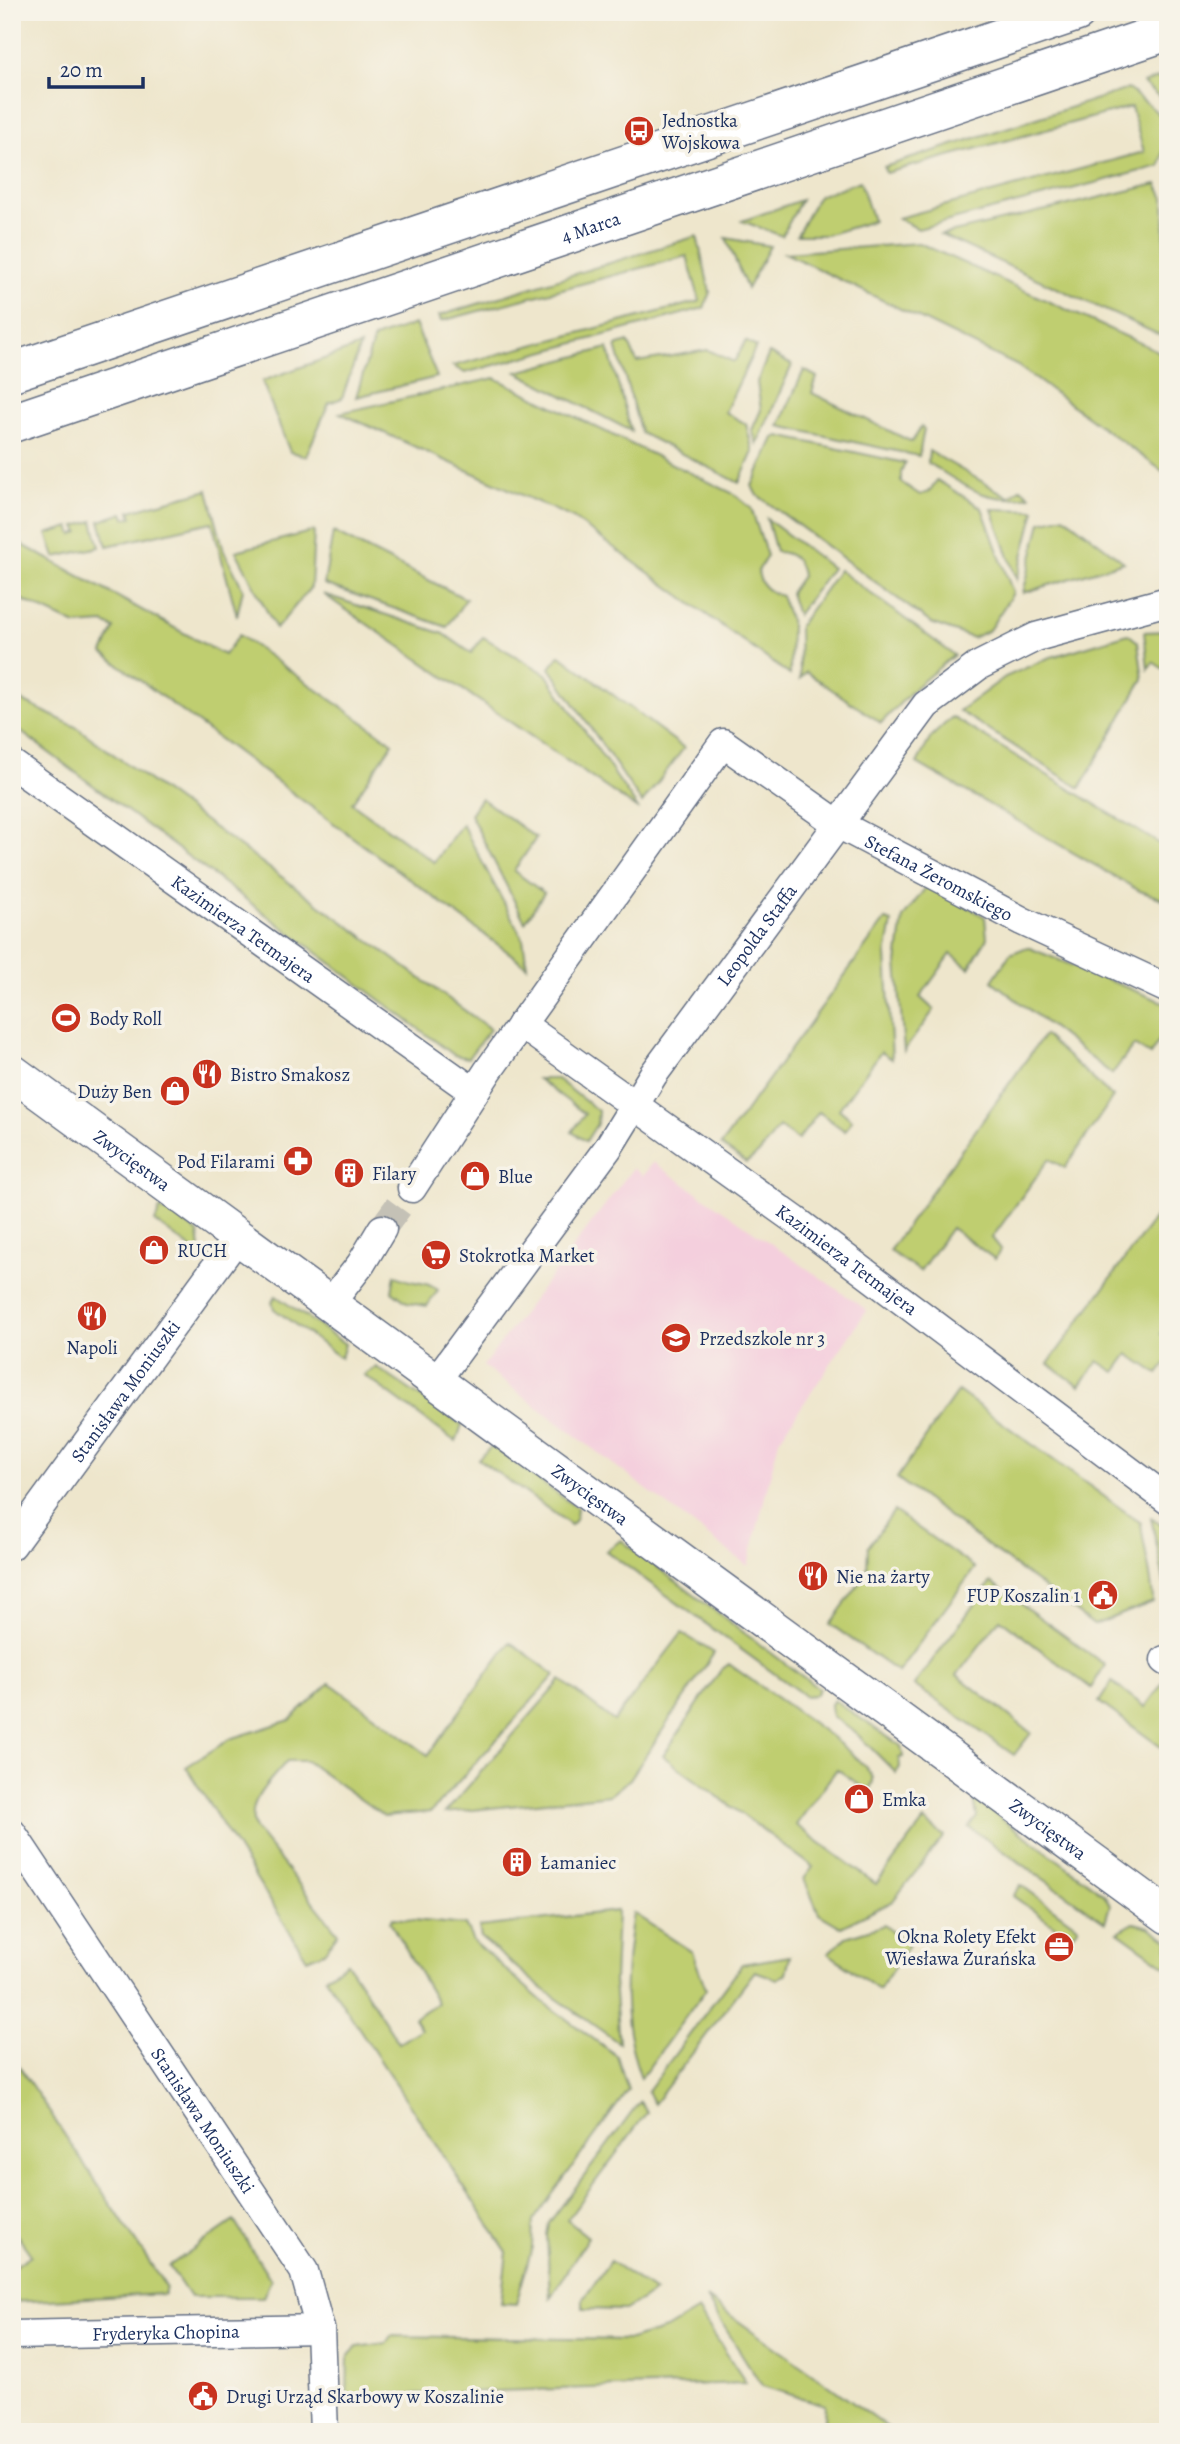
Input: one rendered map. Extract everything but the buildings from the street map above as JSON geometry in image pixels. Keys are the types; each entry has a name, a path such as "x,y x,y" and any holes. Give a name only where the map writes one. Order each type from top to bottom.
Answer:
{"main road":[{"path":"12,372 1077,12"},
{"name":"4 Marca","path":"12,423 1168,31"}],"street":[{"name":"Leopolda Staffa","path":"435,1382 608,1148 653,1075 926,705 978,666 1036,637 1168,601"},
{"name":"Stefana Żeromskiego","path":"522,1024 723,743 838,824 1022,921 1168,989"},
{"name":"Kazimierza Tetmajera","path":"12,764 474,1092"},
{"path":"412,1188 522,1024"},
{"name":"Kazimierza Tetmajera","path":"522,1024 795,1220 1168,1500"},
{"name":"Zwycięstwa","path":"12,1072 1168,1916"},
{"path":"329,1305 361,1264 382,1229"},
{"name":"Stanisława Moniuszki","path":"12,1545 237,1238"},
{"name":"Stanisława Moniuszki","path":"12,1833 20,1863 295,2253 311,2290 320,2329 324,2432"},
{"name":"Fryderyka Chopina","path":"12,2335 320,2329"}],"shaded area":[{"name":"Przedszkole nr 3","path":"653,1162 867,1310 779,1440 748,1566 483,1366 633,1168 643,1176"}],"green space":[{"path":"1168,75 1168,104 1143,83"},
{"path":"1128,89 1163,120 1165,138 1160,166 918,229 898,218 1144,152 1131,107 886,173 884,167"},
{"path":"860,181 873,221 826,235 797,235 818,196"},
{"path":"1157,184 1164,198 1166,338 941,235"},
{"path":"801,200 782,236 742,221"},
{"path":"697,236 710,292 704,308 465,373 453,366 700,301 687,256 441,321 439,316"},
{"path":"726,238 770,246 747,289"},
{"path":"919,243 1156,350 1168,359 1168,475 1018,366 785,253"},
{"path":"415,324 437,377 356,397 374,338"},
{"path":"746,341 756,347 725,412 746,424 753,452 739,483 641,433 616,346 628,342 637,362 708,350 734,362"},
{"path":"360,346 342,398 329,403 306,456 290,452 262,381"},
{"path":"608,348 631,431 517,372"},
{"path":"769,353 792,365 757,444 752,430 761,410 757,382"},
{"path":"804,370 817,377 812,393 912,442 921,427 924,429 919,456 779,426"},
{"path":"495,378 734,494 751,508 767,556 758,571 760,581 768,590 781,596 791,623 790,675 573,518 340,413"},
{"path":"779,436 905,463 901,482 920,495 929,492 937,480 982,508 1013,593 989,630 973,638 931,623 756,494 752,486 774,438"},
{"path":"929,451 1009,497 1021,488 1030,496 1000,498 976,491 928,463"},
{"path":"208,490 224,551 243,589 237,616 212,522 107,546 100,521 123,513 125,518 132,517 130,511"},
{"path":"992,509 1035,510 1017,580"},
{"path":"1064,516 1124,562 1023,593 1041,522"},
{"path":"767,519 832,568 797,615 790,593 802,576 801,571 791,556 776,552"},
{"path":"93,521 100,547 55,557 47,534 70,527 73,535 79,532 76,526"},
{"path":"314,531 311,587 276,629 236,551"},
{"path":"333,532 466,599 447,627 324,584"},
{"path":"19,543 224,655 239,635 393,743 352,803 434,862 462,824 523,939 527,966 103,653 114,628 104,623 76,625 12,595 12,544"},
{"path":"839,570 954,655 917,686 881,723 806,672 800,679 799,626"},
{"path":"323,594 444,634 471,653 483,637 546,674 639,810"},
{"path":"1168,631 1168,672 1153,662 1148,669 1144,632"},
{"path":"1128,634 1138,642 1143,679 1080,788 959,711 1005,677 1048,658"},
{"path":"560,655 684,748 642,803 550,668"},
{"path":"12,696 76,727 490,1029 468,1058 454,1055 12,725"},
{"path":"952,717 1168,849 1168,901 1140,891 917,763 931,737"},
{"path":"481,798 536,838 514,871 544,893 525,922 470,814"},
{"path":"929,883 985,917 987,938 969,968 951,954 920,997 934,1010 904,1051 897,963 903,918"},
{"path":"885,920 892,922 886,955 892,1059 881,1052 839,1109 852,1120 845,1131 819,1112 798,1140 779,1127 760,1152 746,1163 721,1145"},
{"path":"1027,947 1165,1003 1168,1026 1150,1055 1134,1045 1112,1074 992,981 1010,954"},
{"path":"1044,1035 1113,1097 1065,1168 1049,1159 992,1238 1001,1249 995,1259 951,1228 920,1271 889,1251"},
{"path":"538,1079 557,1079 598,1111 597,1124 586,1141 572,1132 585,1114"},
{"path":"1168,1200 1168,1324 1161,1334 1168,1339 1168,1361 1158,1374 1128,1354 1115,1372 1098,1361 1080,1386 1048,1364"},
{"path":"160,1209 198,1233 201,1256 155,1222"},
{"path":"395,1275 438,1290 427,1306 408,1303 392,1291"},
{"path":"276,1296 345,1344 341,1358 274,1309 272,1302"},
{"path":"376,1367 462,1425 456,1442 364,1375"},
{"path":"958,1391 1141,1523 1153,1602 1094,1625 897,1478"},
{"path":"492,1446 577,1508 576,1518 571,1525 478,1459"},
{"path":"894,1511 975,1568 898,1672 830,1624 867,1573 868,1547"},
{"path":"1151,1518 1168,1530 1165,1585"},
{"path":"621,1540 819,1689 815,1695 805,1696 606,1551"},
{"path":"991,1582 1105,1665 1091,1688 1000,1619 957,1675 1031,1733 1014,1755 914,1685"},
{"path":"682,1633 714,1653 630,1779 610,1795 445,1813 561,1680 614,1721"},
{"path":"510,1642 555,1675 431,1812 384,1816 306,1761 287,1761 261,1792 253,1810 255,1829 338,1933 324,1952 307,1959 186,1767 230,1739 290,1720 330,1683 428,1755"},
{"path":"729,1664 828,1734 863,1764 873,1778 873,1784 868,1791 837,1769 796,1825 876,1884 924,1821 944,1836 892,1902 841,1927 819,1914 804,1879 813,1867 663,1756 721,1670"},
{"path":"1164,1681 1168,1681 1168,1752 1099,1702 1112,1682 1145,1707"},
{"path":"834,1700 901,1746 903,1757 899,1758 900,1767 896,1773 857,1734 832,1716 830,1706"},
{"path":"974,1798 1104,1894 1110,1905 1105,1922 969,1827 977,1817"},
{"path":"1021,1885 1078,1927 1070,1937 1013,1896"},
{"path":"617,1911 614,1981 619,2043 539,1986 481,1938 479,1927"},
{"path":"633,1913 692,1952 706,1989 641,2078 630,2036 626,1996"},
{"path":"393,1918 465,1925 473,1941 543,2002 617,2056 628,2090 533,2221 532,2247 516,2304 501,2303 507,2252 325,1977 347,1963 399,2043 421,2029 414,2018 437,2003 390,1922"},
{"path":"1134,1923 1149,1927 1168,1940 1168,1968 1118,1932"},
{"path":"884,1925 909,1945 879,1990 828,1953 846,1937"},
{"path":"790,1956 786,1974 777,1979 755,1971 654,2104 647,2092 742,1964"},
{"path":"12,2056 166,2287 164,2294 12,2302 12,2268 31,2255 12,2228"},
{"path":"640,2102 647,2112 567,2220 588,2237 550,2298 547,2235 549,2223"},
{"path":"234,2221 271,2280 263,2297 190,2297 169,2266"},
{"path":"610,2261 655,2292 625,2310 583,2309 583,2300"},
{"path":"706,2298 894,2432 823,2432 825,2405 762,2386"},
{"path":"698,2310 746,2383 347,2396 348,2358 357,2347 386,2343 391,2336 630,2340 666,2329"}],"tunnel":[{"path":"382,1229 412,1188"}],"place":[{"name":"Jednostka Wojskowa","path":"639,131"},
{"name":"Body Roll","path":"66,1018"},
{"name":"Bistro Smakosz","path":"207,1074"},
{"name":"Duży Ben","path":"175,1091"},
{"name":"Pod Filarami","path":"298,1161"},
{"name":"Filary","path":"349,1173"},
{"name":"Blue","path":"475,1176"},
{"name":"RUCH","path":"154,1250"},
{"name":"Stokrotka Market","path":"436,1255"},
{"name":"Napoli","path":"92,1316"},
{"name":"Przedszkole nr 3","path":"676,1338"},
{"name":"Nie na żarty","path":"813,1576"},
{"name":"FUP Koszalin 1","path":"1103,1595"},
{"name":"Emka","path":"859,1799"},
{"name":"Łamaniec","path":"517,1862"},
{"name":"Okna Rolety Efekt Wiesława Żurańska","path":"1059,1947"},
{"name":"Drugi Urząd Skarbowy w Koszalinie","path":"203,2396"}]}
